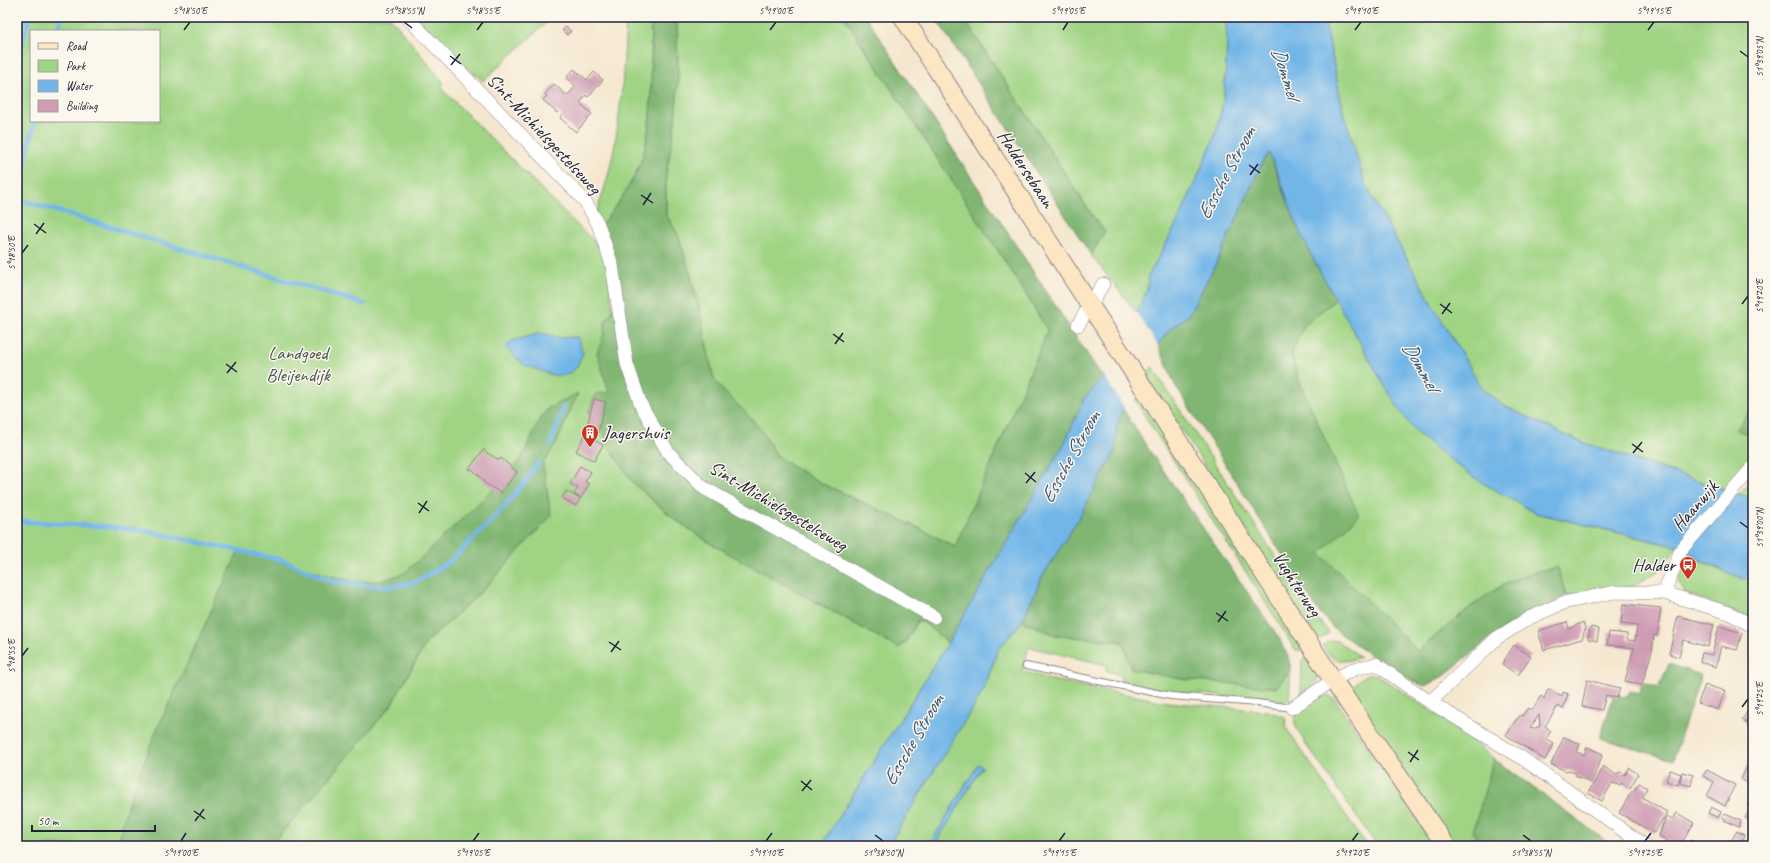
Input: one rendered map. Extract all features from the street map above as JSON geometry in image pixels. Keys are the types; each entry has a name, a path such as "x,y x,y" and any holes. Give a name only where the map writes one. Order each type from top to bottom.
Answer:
{"main road":[{"name":"Haldersebaan","path":"903,17 1114,344"},
{"name":"Vughterweg","path":"1114,344 1333,680 1446,846"}],"street":[{"name":"Sint-Michielsgestelseweg","path":"407,17 585,202 598,224 612,265 627,364 641,405 668,452 704,488 934,617"},
{"path":"1078,325 1103,284"},
{"name":"Haanwijk","path":"1664,593 1681,550 1749,472"},
{"path":"1430,702 1497,638 1534,615 1563,603 1600,595 1631,592 1664,593 1729,613 1753,626"},
{"path":"1292,708 1333,680 1354,669 1376,664 1430,702 1522,758 1645,846"}],"lane":[{"path":"1026,666 1171,696 1257,703 1292,708"}],"green space":[{"name":"Landgoed Bleijendijk","path":"17,17 390,17 443,82 442,89 606,254 634,484 673,518 708,542 905,643 918,620 926,624 948,643 822,846 270,846 390,707 426,643 484,589 513,557 280,784 257,846 17,846"},
{"path":"408,17 557,17 557,20 549,20 483,81"},
{"path":"626,17 651,17 650,119 641,162 619,202 599,228 594,218 610,169 619,119"},
{"path":"651,17 677,17 678,84 675,123 666,175 666,214 678,235 690,273 699,307 713,376 718,385 761,430 778,457 821,483 933,535 955,547 1048,331 1014,275 844,17 866,17 1103,378 1084,399 1065,442 948,643 926,624 918,620 905,643 898,648 708,542 673,518 634,484 606,443 604,432 588,413 596,394 609,392 597,353 604,334 605,322 620,300 599,228 619,202 631,182 641,162 644,152 650,119 651,102"},
{"path":"677,17 844,17 1014,275 1048,331 955,547 919,528 827,486 785,462 774,452 754,422 720,388 716,382 713,376 699,307 690,273 678,235 666,214 666,175 675,123 678,84"},
{"path":"935,17 963,17 1094,218 1105,231 1091,255"},
{"path":"963,17 1226,17 1227,49 1224,97 1215,137 1179,219 1148,277 1147,289 1137,313 1091,255 1105,231 1094,218"},
{"path":"1324,17 1753,17 1753,407 1736,430 1753,435 1753,455 1724,489 1576,440 1504,406 1484,391 1432,304 1365,184 1343,110"},
{"path":"1269,153 1297,225 1313,259 1336,299 1305,324 1291,353 1300,383 1359,516 1320,553 1418,651 1471,607 1500,587 1515,579 1534,572 1558,568 1566,596 1497,633 1443,676 1425,686 1414,682 1382,660 1373,657 1333,628 1314,605 1175,385 1158,344 1172,327 1188,316 1215,266 1262,163"},
{"path":"1336,299 1384,385 1420,436 1536,513 1678,547 1658,571 1634,586 1566,596 1557,568 1540,570 1514,579 1499,587 1471,607 1418,651 1320,553 1300,383 1291,353 1305,324"},
{"path":"1152,367 1305,602 1329,633 1318,640 1147,377"},
{"path":"578,393 556,444 543,464 551,516 484,589 426,643 390,707 270,846 118,846 126,809 154,736 239,550 354,582 380,581 405,573 506,477 523,455 539,421 547,409"},
{"path":"1138,395 1303,649 1298,651 1294,649 1286,634 1135,401"},
{"path":"1753,407 1753,435 1736,430"},
{"path":"1123,409 1147,447 1279,638 1288,657 1291,669 1276,688 1181,679 1131,669 1123,642 1056,635 1022,621 1042,577 1077,521 1114,453 1117,425"},
{"path":"1753,480 1753,499 1739,494 1751,481"},
{"path":"1690,552 1695,557 1711,566 1753,581 1753,619 1685,593 1677,576 1684,558"},
{"path":"1022,621 1056,635 1123,642 1276,688 1291,669 1289,700 1283,702 1159,690 1120,681 1121,675 1106,671 1107,665 1029,647 1022,671 1052,680 1167,702 1267,711 1285,717 1287,729 1367,846 934,846 982,767 978,764 929,846 888,846 983,691 998,650"},
{"path":"1331,640 1337,641 1361,657 1343,661 1334,659 1322,646"},
{"path":"1307,657 1318,678 1313,685 1301,694 1302,661"},
{"path":"1669,664 1701,675 1673,760 1600,738 1614,694 1626,698 1630,691 1638,694 1643,682 1659,687"},
{"path":"1370,674 1377,675 1462,731 1494,759 1473,832 1482,846 1455,846 1356,701 1354,687 1361,678"},
{"path":"1321,696 1328,696 1335,699 1435,846 1377,846 1304,741 1295,724 1296,714 1299,710"},
{"path":"1494,759 1613,846 1482,846 1473,832"}],"water":[{"path":"1226,17 1324,17 1343,110 1365,184 1432,304 1484,391 1504,406 1576,440 1753,499 1753,581 1741,578 1702,561 1690,552 1679,547 1536,513 1479,481 1420,436 1407,421 1384,385 1313,259 1297,225 1269,153 1262,163 1215,266 1188,316 1172,327 1158,344 1123,409 1117,425 1114,453 1077,521 1042,577 1022,621 998,650 983,691 888,846 822,846 948,643 1065,442 1084,399 1103,378 1137,313 1147,289 1148,277 1179,219 1215,137 1224,97 1227,49"},
{"path":"541,333 561,338 578,337 583,354 576,368 565,375 552,375 524,365 505,347 512,341"},
{"path":"978,764 982,767 934,846 929,846"}],"pier":[{"path":"1136,312 1159,347 1125,409 1103,374"}],"building":[{"path":"566,27 571,31 567,35 562,30"},
{"path":"574,69 587,80 594,72 603,80 588,97 586,95 580,103 592,114 576,132 560,118 562,116 558,112 557,113 543,100 547,96 545,94 554,84 567,96 576,86 566,78"},
{"path":"594,399 606,402 597,436 585,433"},
{"name":"Jagershuis","path":"585,435 603,445 594,461 576,451"},
{"path":"484,449 487,453 499,460 501,458 517,472 501,493 483,482 484,481 473,470 469,469"},
{"path":"580,466 591,472 585,482 589,484 581,498 574,494 578,488 570,484"},
{"path":"566,491 580,499 576,506 562,498"},
{"path":"1623,604 1661,608 1657,636 1654,635 1652,651 1642,685 1625,681 1634,648 1607,645 1609,632 1627,634 1627,640 1635,641 1637,626 1621,624"},
{"path":"1678,616 1714,625 1708,647 1683,640 1679,657 1669,654"},
{"path":"1567,622 1569,629 1583,622 1585,629 1582,639 1544,650 1538,631"},
{"path":"1719,626 1742,633 1737,650 1721,646 1716,667 1700,662 1702,653 1712,655"},
{"path":"1591,627 1599,629 1597,641 1588,639"},
{"path":"1514,645 1531,656 1518,675 1502,664"},
{"path":"1587,680 1620,688 1617,698 1606,695 1602,710 1582,706"},
{"path":"1705,685 1725,691 1718,710 1698,703"},
{"path":"1548,689 1562,696 1563,692 1568,694 1563,709 1558,706 1545,726 1551,731 1546,739 1554,744 1545,760 1506,735 1516,720 1521,715 1522,716 1528,708 1532,710 1541,696 1544,699","holes":["1539,715 1540,726 1533,729 1530,728"]},
{"path":"1753,710 1752,727 1742,720 1747,712 1750,714"},
{"path":"1564,737 1580,744 1577,752 1584,755 1587,747 1603,754 1591,783 1576,776 1575,773 1569,770 1566,771 1551,764"},
{"path":"1750,759 1753,760 1753,786 1741,780"},
{"path":"1603,766 1615,774 1621,772 1625,775 1629,768 1638,774 1630,788 1621,783 1620,785 1612,783 1602,801 1588,793"},
{"path":"1670,770 1681,774 1678,785 1666,781"},
{"path":"1707,770 1735,785 1725,806 1707,796 1714,782 1703,776"},
{"path":"1682,772 1693,775 1691,786 1680,783"},
{"path":"1639,783 1647,788 1642,797 1667,812 1654,833 1619,813 1632,791 1633,792"},
{"path":"1753,801 1753,821 1745,818 1750,809 1748,806 1750,802"},
{"path":"1711,807 1721,812 1718,818 1708,813"},
{"path":"1677,813 1694,823 1680,846 1676,846 1659,836 1666,816 1673,819"},
{"path":"1725,814 1741,821 1739,827 1722,819"},
{"path":"1737,831 1744,835 1740,846 1728,846"},
{"path":"1691,840 1700,846 1687,846"}],"waterway":[{"path":"17,63 29,17"},
{"path":"58,30 61,17"},
{"path":"21,176 35,122"},
{"path":"17,202 18,199 364,304"},
{"path":"551,444 564,406"},
{"path":"17,521 114,527 146,531 282,560 334,582 385,587 413,583 448,563 498,514 528,478 539,462"}],"place":[{"name":"Jagershuis","path":"590,448"},
{"name":"Halder","path":"1688,580"}],"water label":[{"name":"Dommel","path":"1286,73"},
{"name":"Essche Stroom","path":"1226,173"},
{"name":"Dommel","path":"1421,366"},
{"name":"Essche Stroom","path":"1070,457"},
{"name":"Essche Stroom","path":"913,740"}]}
